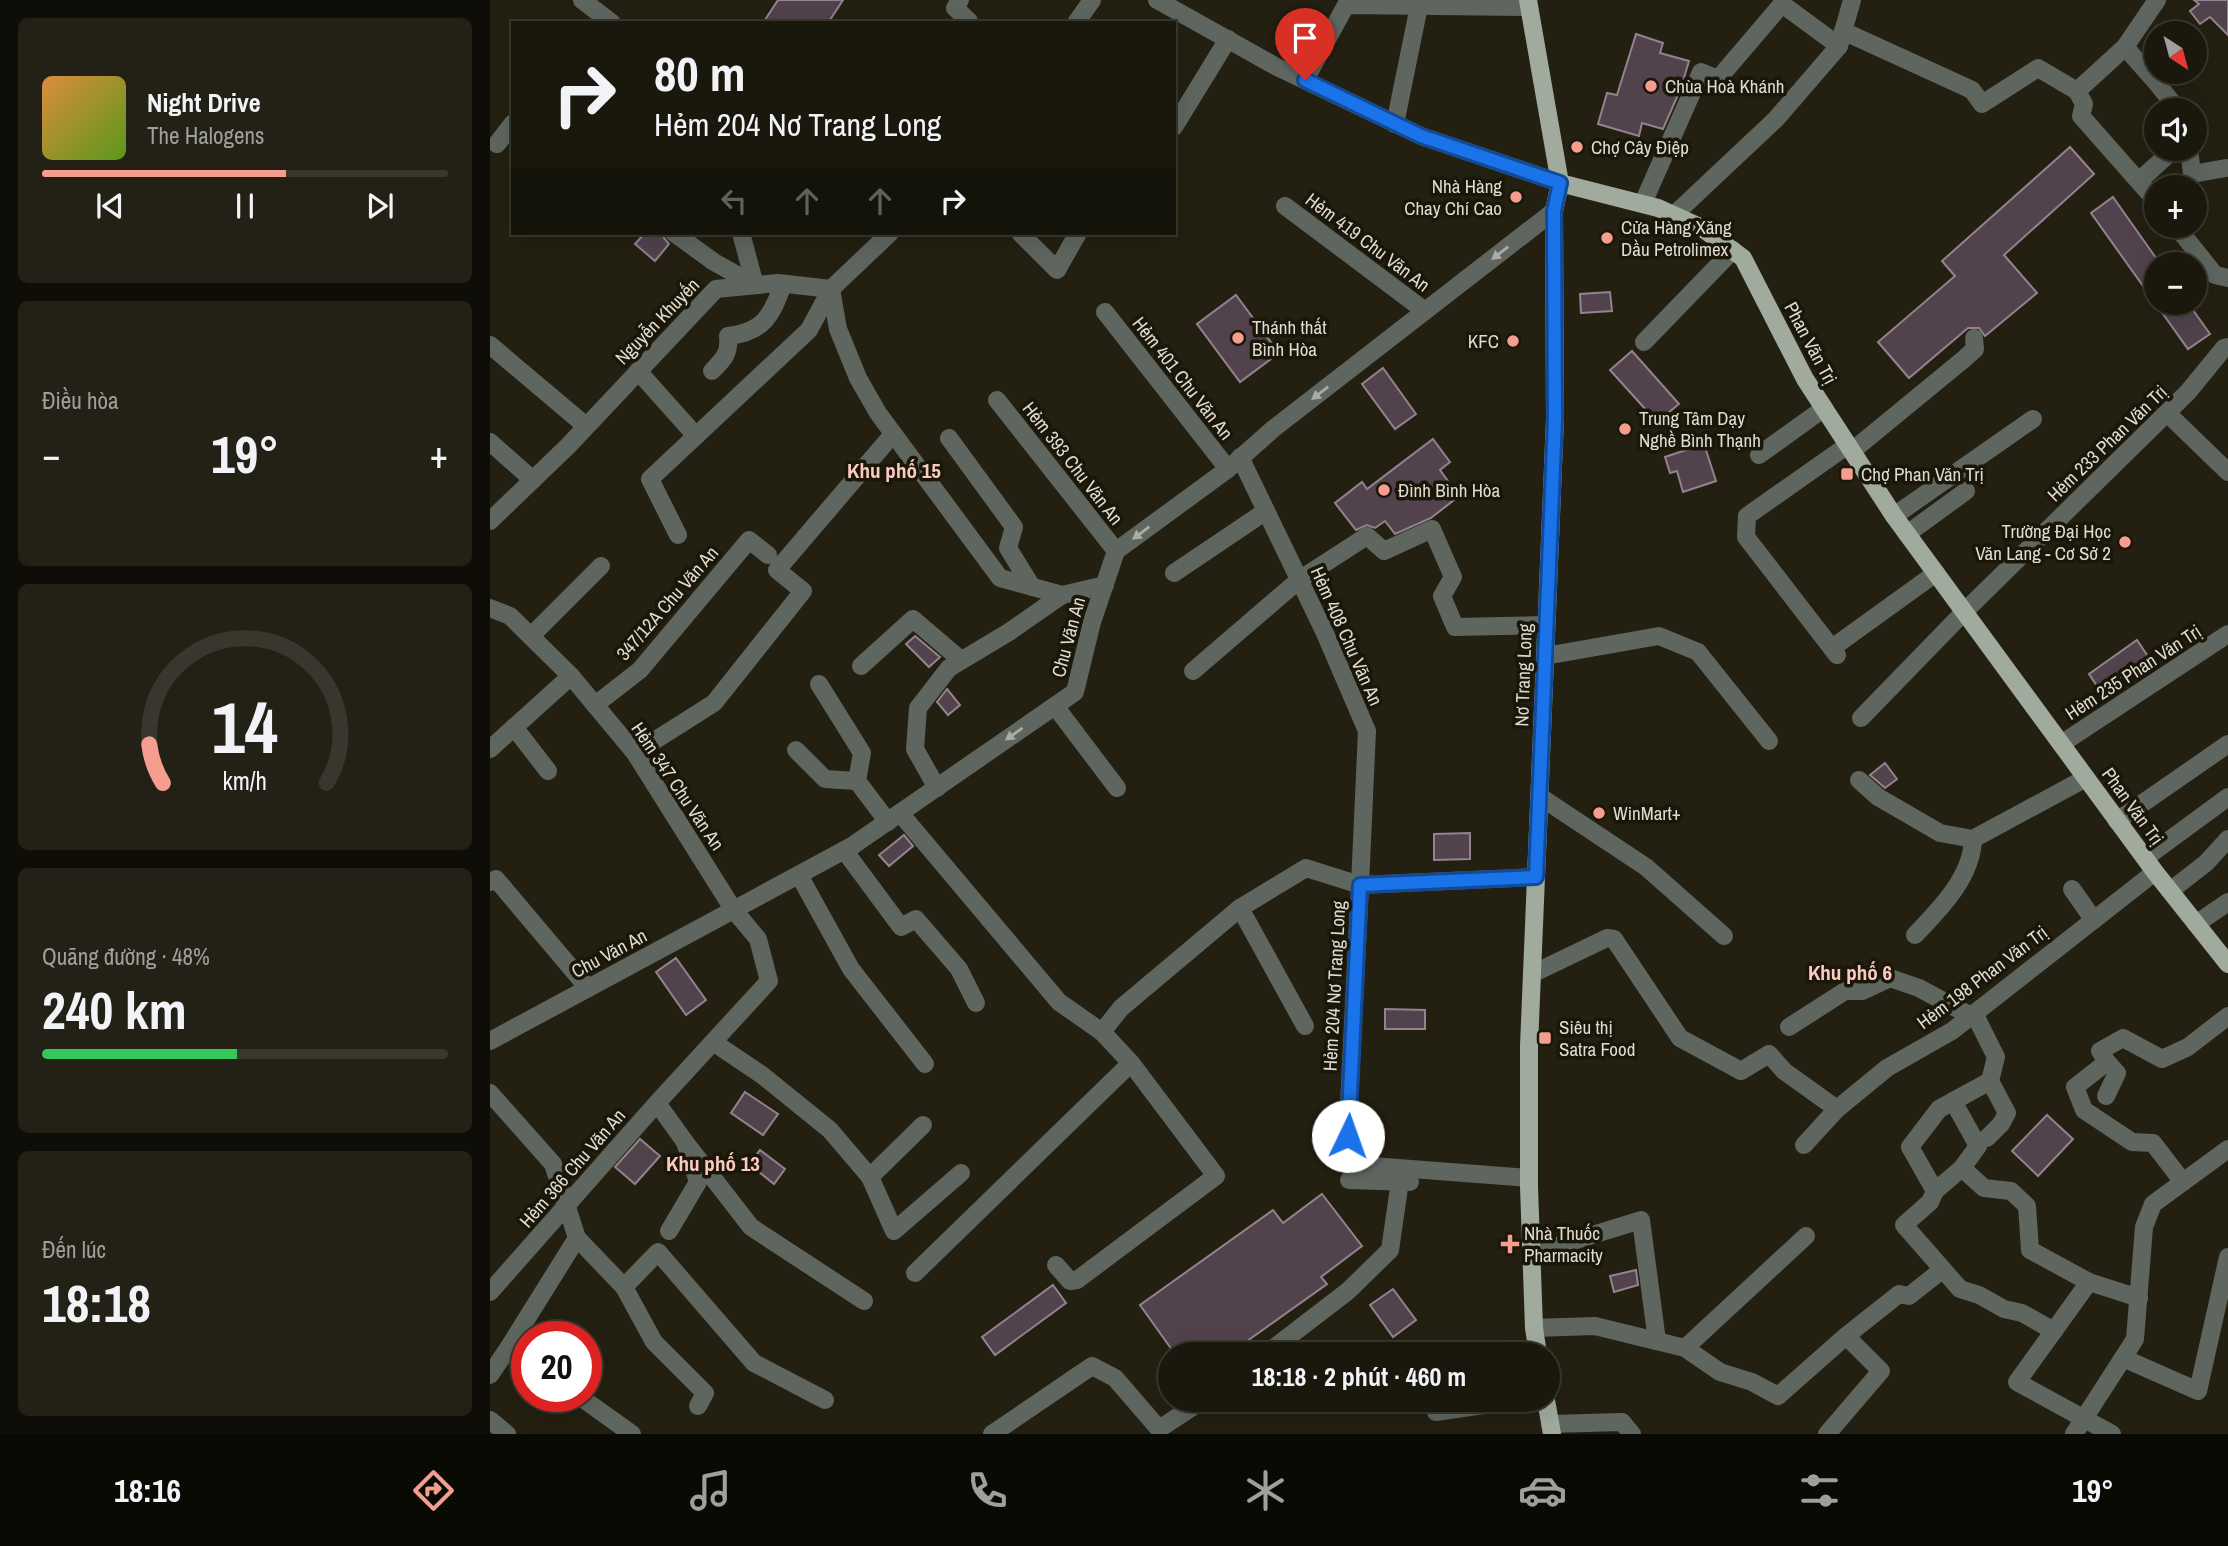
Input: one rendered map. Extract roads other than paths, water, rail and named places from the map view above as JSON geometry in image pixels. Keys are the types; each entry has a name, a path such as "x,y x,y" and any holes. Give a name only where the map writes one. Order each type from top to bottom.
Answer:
{"main road":[{"name":"Nơ Trang Long","path":"1529,3 1560,183 1554,211 1555,419 1529,1046 1529,1183 1536,1342"},
{"name":"Phan Văn Trị","path":"1560,183 1643,203 1674,215 1702,228 1743,258 1805,379 1894,516 2117,821 2228,964"}],"street":[{"path":"582,0 609,21"},
{"path":"960,0 955,8 969,21"},
{"path":"1077,21 1092,0"},
{"name":"Phan Văn Trị","path":"1157,0 1305,80 1421,136 1560,183"},
{"path":"1674,215 1776,119 1841,39 1852,0"},
{"path":"2077,91 2125,47 2157,0"},
{"path":"1305,80 1346,5 1529,3"},
{"path":"1643,203 1700,72 1717,79 1782,4 1841,39 1972,90 1982,104 2038,68 2077,91 2084,104 2081,116 2144,187"},
{"path":"1395,124 1419,6"},
{"path":"1176,124 1228,40"},
{"path":"2125,47 2169,98"},
{"path":"500,146 511,127"},
{"path":"2139,181 2161,161"},
{"path":"2190,161 2192,174 2227,168"},
{"name":"Hẻm 419 Chu Văn An","path":"1286,206 1425,311"},
{"path":"1116,551 1234,463 1554,211"},
{"path":"677,235 714,262 755,285"},
{"path":"742,235 755,285"},
{"path":"678,535 650,479 809,330 831,289 888,235"},
{"path":"1022,235 1057,270 1077,235"},
{"path":"2186,238 2215,275 2228,278"},
{"path":"1644,342 1732,250"},
{"path":"712,371 726,357 728,337 758,328 773,312 783,284"},
{"name":"Nguyễn Khuyến","path":"490,521 586,426 716,289 783,284 831,289"},
{"path":"831,289 838,329 858,378 893,434 1000,578 1062,595"},
{"name":"Hẻm 401 Chu Văn An","path":"1105,312 1234,463"},
{"path":"1936,573 1834,652 1746,537 1747,516 1850,448 1964,359 1975,349 1974,338"},
{"path":"490,345 586,426"},
{"name":"Hẻm 233 Phan Văn Trị","path":"1861,718 1964,612 2188,393 2224,348 2228,347"},
{"path":"638,371 696,436"},
{"name":"Hẻm 393 Chu Văn An","path":"997,400 1116,551"},
{"path":"1759,455 1823,409"},
{"path":"2167,414 2228,472"},
{"path":"1894,516 2033,419"},
{"path":"635,753 714,703 803,591 777,570 893,434"},
{"path":"949,438 1014,527 1008,548 1031,587"},
{"path":"490,442 533,480"},
{"name":"Hẻm 408 Chu Văn An","path":"1234,463 1266,510 1324,631 1367,731 1360,885"},
{"path":"1907,534 1966,491"},
{"path":"1174,573 1266,510"},
{"path":"1193,671 1298,580 1367,536 1384,551 1432,529 1453,577 1442,596 1455,626 1546,625"},
{"name":"347/12A Chu Văn An","path":"595,705 639,670 748,540 768,555"},
{"name":"Chu Văn An","path":"490,1041 844,850 1076,692 1092,622 1116,551"},
{"path":"531,636 601,566"},
{"path":"937,788 915,749 918,708 949,668 1009,632 1062,595 1105,585"},
{"name":"Hẻm 347 Chu Văn An","path":"490,608 510,617 571,676 635,753 733,909"},
{"path":"861,666 913,619 961,660"},
{"name":"Hẻm 235 Phan Văn Trị","path":"2061,744 2228,634"},
{"path":"1545,656 1659,636 1698,652 1769,741"},
{"path":"490,749 571,676"},
{"path":"819,684 862,753 857,781"},
{"path":"1055,706 1117,788"},
{"path":"514,727 548,771"},
{"path":"2117,821 2228,744"},
{"path":"796,750 825,779 857,781 894,817 1059,1002 1102,1032 1131,1063 1216,1176 1077,1280 1070,1282 1056,1265"},
{"path":"1859,780 1878,797 1940,833 1973,839 2086,778"},
{"path":"1539,796 1646,867 1724,936"},
{"name":"Hẻm 198 Phan Văn Trị","path":"1804,1145 1837,1109 1887,1068 1952,1031 2093,919 2228,797"},
{"path":"1915,934 1963,877 1972,860 1973,839"},
{"path":"2170,891 2206,863 2228,839"},
{"path":"844,850 901,927 916,919 959,970 976,1003"},
{"path":"1102,1032 1121,1008 1240,908 1306,868 1360,885"},
{"path":"799,875 851,969 925,1064"},
{"name":"Hẻm 204 Nơ Trang Long","path":"1529,1183 1346,1164 1360,885 1536,877"},
{"path":"490,882 496,879 588,988"},
{"path":"2072,890 2093,919"},
{"path":"2196,924 2228,902"},
{"path":"1240,908 1306,1026"},
{"name":"Hẻm 366 Chu Văn An","path":"490,1292 769,981 758,939 733,909"},
{"path":"1532,974 1607,938 1614,939 1680,1038 1741,1071 1769,1054 1784,1070 1837,1109"},
{"path":"1788,1027 1845,991 1862,991 1890,978 1919,988 1973,1015 1996,1057 1990,1081 2007,1112 2001,1124 1987,1138"},
{"path":"2106,1096 2117,1073 2100,1051 2123,1038 2162,1059 2188,1047 2228,1016"},
{"path":"713,1042 762,1075 830,1130 870,1177 894,1231 961,1173"},
{"path":"2106,1062 2075,1087 2084,1110 2132,1142 2153,1143 2183,1182"},
{"path":"915,1273 1131,1063"},
{"path":"1936,1191 1910,1147 1939,1109 1990,1081"},
{"path":"490,1093 553,1164 577,1238 624,1287 654,1342 705,1393 698,1406"},
{"path":"1953,1101 1978,1146 1962,1168 1904,1225 1960,1289 1979,1295 2004,1309 2022,1312 2054,1331"},
{"path":"657,1103 751,1227 864,1301"},
{"path":"870,1177 923,1125"},
{"path":"669,1231 698,1182 685,1142"},
{"path":"2078,1426 2134,1339 2144,1227 2153,1204 2228,1149"},
{"path":"1962,1168 1983,1188 2011,1191 2027,1206 2030,1250 2089,1282 2139,1298"},
{"path":"1349,1180 1529,1183"},
{"path":"1282,1342 1348,1291 1390,1250 1400,1181"},
{"path":"1531,1254 1641,1220 1657,1341"},
{"path":"1685,1348 1806,1236"},
{"path":"490,1375 577,1238"},
{"path":"624,1287 658,1252 754,1363 825,1401"},
{"path":"2123,1358 2198,1391 2228,1257"},
{"path":"1534,1328 1595,1326 1685,1348 1720,1372 1752,1382 1778,1396 1899,1294 1909,1296 1942,1270"},
{"path":"2089,1282 2017,1382 2078,1426 2112,1434"},
{"path":"1827,1434 1881,1371 1846,1336"},
{"path":"992,1434 1092,1366 1115,1378 1161,1432 1187,1412"},
{"path":"601,1412 632,1434"},
{"path":"490,1420 507,1434"},
{"path":"1551,1429 1622,1422 1632,1434"}],"place":[{"name":"Chùa Hoà Khánh","path":"1651,86"},
{"name":"Chợ Cây Điệp","path":"1577,147"},
{"name":"Nhà Hàng Chay Chí Cao","path":"1516,197"},
{"name":"Cửa Hàng Xăng Dầu Petrolimex","path":"1607,238"},
{"name":"Thánh thất Bình Hòa","path":"1238,338"},
{"name":"KFC","path":"1513,341"},
{"name":"Trung Tâm Dạy Nghề Bình Thạnh","path":"1625,429"},
{"name":"Chợ Phan Văn Trị","path":"1847,474"},
{"name":"Đình Bình Hòa","path":"1384,490"},
{"name":"Trường Đại Học Văn Lang - Cơ Sở 2","path":"2125,542"},
{"name":"WinMart+","path":"1599,813"},
{"name":"Siêu thị Satra Food","path":"1545,1038"},
{"name":"Nhà Thuốc Pharmacity","path":"1510,1244"}],"district":[{"name":"Khu phố 15","path":"894,470"},
{"name":"Khu phố 6","path":"1850,972"},
{"name":"Khu phố 13","path":"713,1163"}]}
